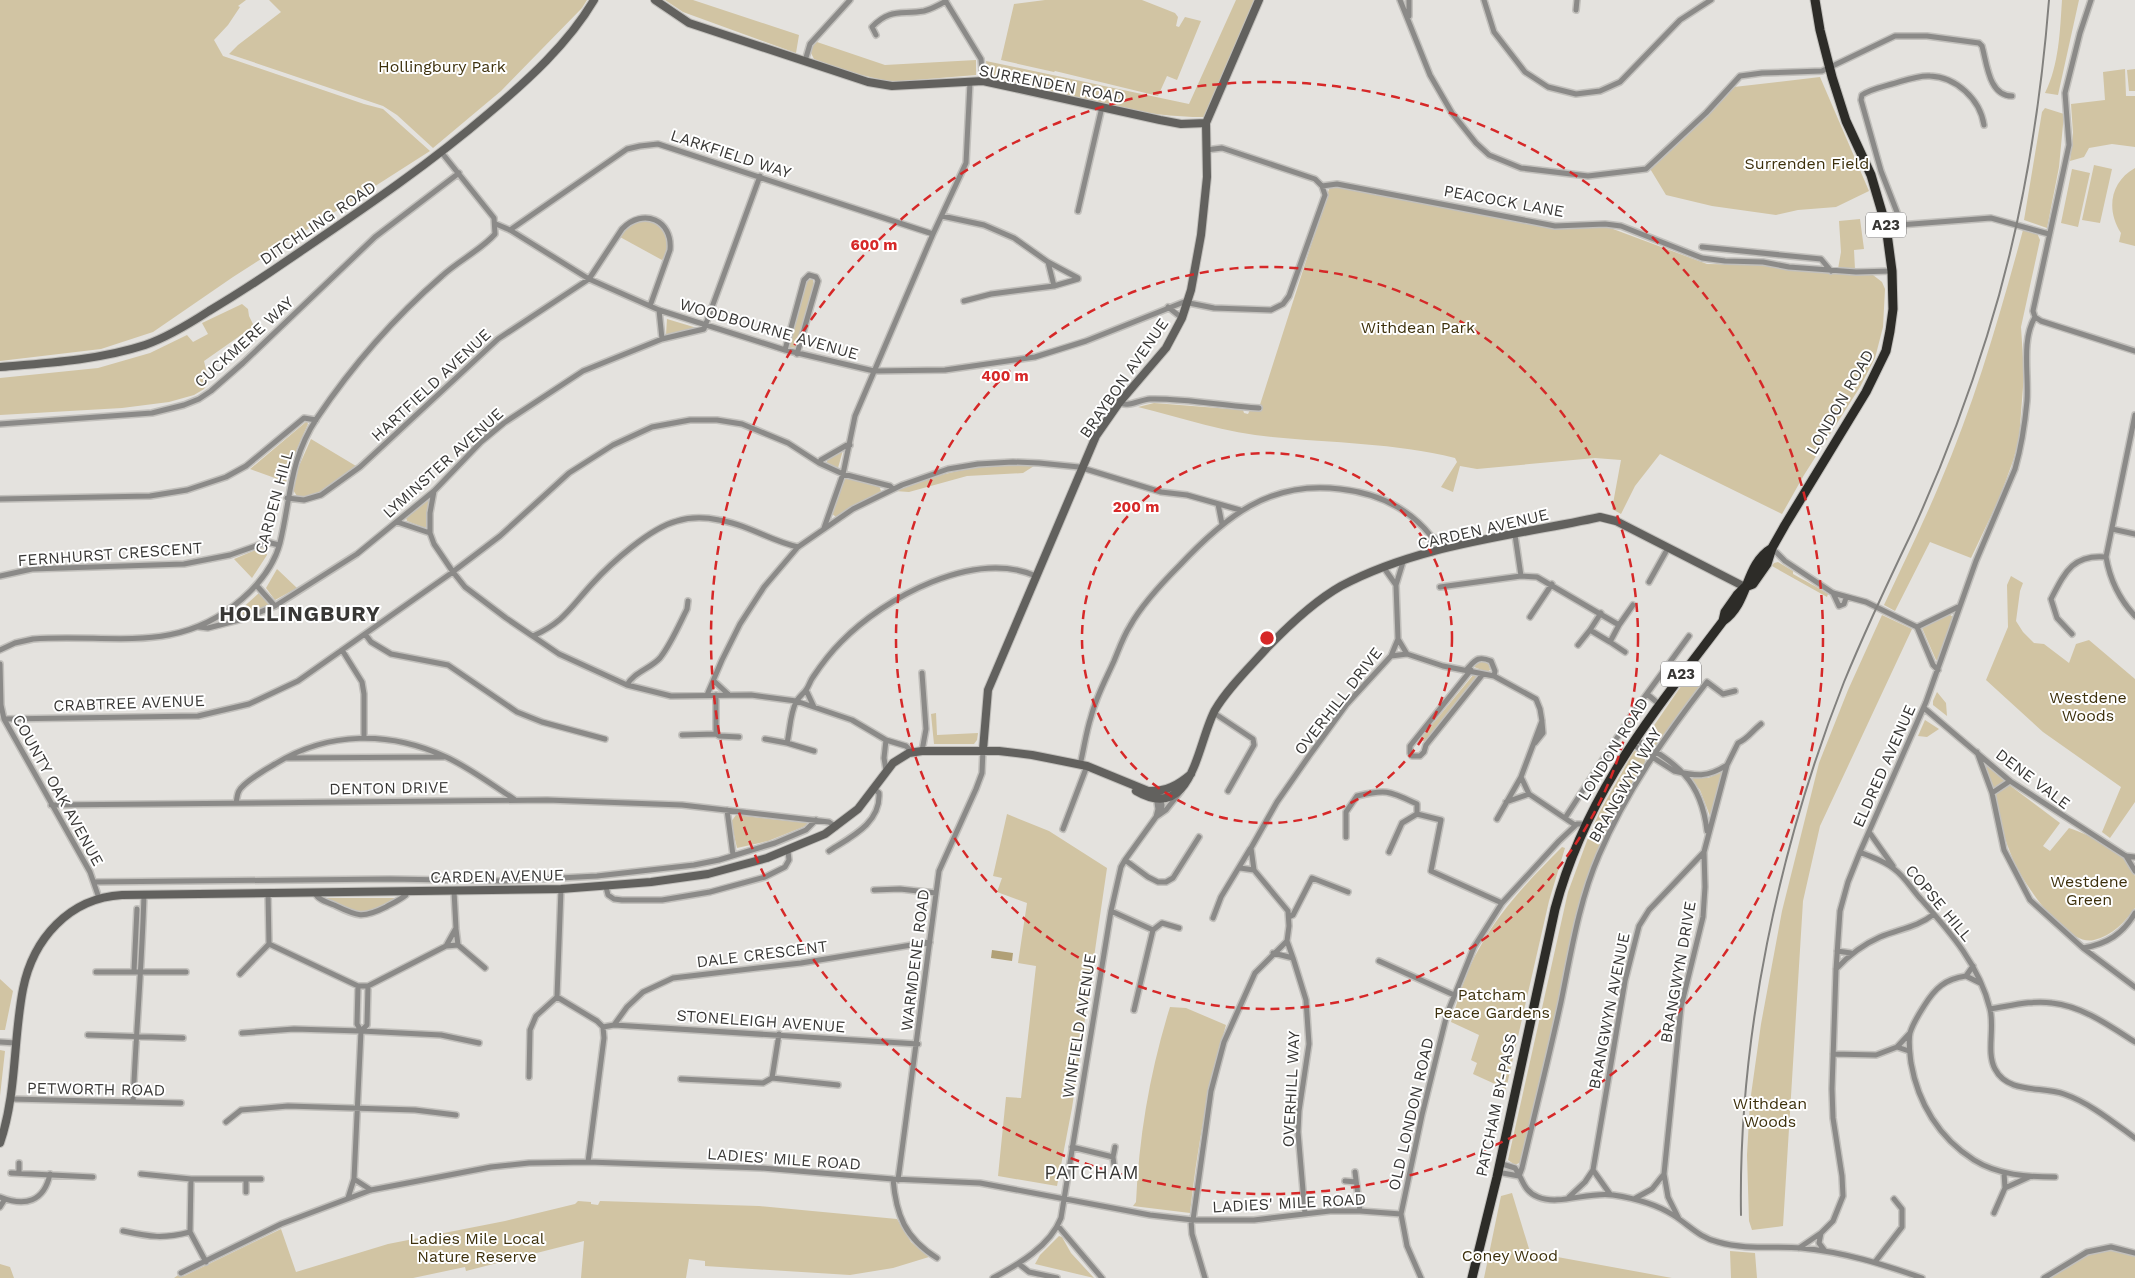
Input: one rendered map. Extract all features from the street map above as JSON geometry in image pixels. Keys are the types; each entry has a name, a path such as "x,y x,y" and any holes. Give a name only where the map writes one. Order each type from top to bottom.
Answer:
{"highway":[{"name":"LONDON ROAD","path":"1744,587 1753,584 1769,560 1772,548 1879,370 1886,351 1893,309 1892,271 1886,226 1871,175 1846,121 1829,68 1815,0"},
{"name":"LONDON ROAD","path":"1580,824 1659,704 1723,621 1725,612 1744,587 1765,552 1772,548"},
{"name":"PATCHAM BY-PASS","path":"1472,1278 1497,1177 1555,909 1580,824"}],"street":[{"name":"DITCHLING ROAD","path":"0,368 104,356 147,344 187,325 308,247 442,153 520,88 564,42 584,17 594,0"},
{"name":"SURRENDEN ROAD","path":"655,0 689,23 868,82 892,86 984,81 1181,124 1206,123"},
{"path":"804,61 810,44 850,0"},
{"path":"1206,123 1259,0"},
{"path":"1400,0 1430,75 1452,113 1476,143 1490,155 1521,168 1588,176 1646,169 1706,113 1740,76 1829,68 1895,36 1927,36 1976,42 1982,46 1995,88 2001,95 2012,96"},
{"path":"1409,0 1409,19"},
{"path":"1484,0 1494,32 1524,72 1548,87 1576,94 1600,90 1620,82 1680,20 1711,0"},
{"path":"1576,10 1577,0"},
{"name":"ELDRED AVENUE","path":"1798,1248 1822,1233 1833,1221 1843,1196 1842,1176 1833,1118 1832,1054 1840,911 1848,882 1860,852 1924,708 1959,606 1976,561 2002,504 2019,454 2027,402 2029,328 2035,317 2033,303 2069,144 2065,93 2091,0"},
{"path":"865,28 872,27 884,16 894,12 922,11 931,9 946,1 981,59 984,81"},
{"path":"872,27 876,35"},
{"path":"1902,225 1873,144 1861,100 1862,95 1887,86 1931,76 1955,83 1973,98 1982,115 1984,125"},
{"path":"823,529 843,474 855,416 967,159 970,82"},
{"path":"1078,211 1102,107"},
{"name":"BRAYBON AVENUE","path":"983,750 988,690 1096,436 1119,403 1166,348 1182,318 1195,273 1201,234 1207,177 1206,123"},
{"name":"LARKFIELD WAY","path":"510,230 621,154 640,146 658,144 933,234"},
{"name":"PEACOCK LANE","path":"1206,150 1222,148 1294,174 1315,179 1322,186 1337,184 1555,226 1605,224 1621,226 1702,258 1763,262 1789,267 1831,271 1892,271"},
{"path":"442,153 494,218 496,224"},
{"name":"CUCKMERE WAY","path":"0,424 152,413 184,406 199,399 243,363 375,237 459,172"},
{"path":"705,326 760,176"},
{"path":"1187,303 1214,308 1256,311 1271,310 1283,304 1289,296 1325,195 1322,186"},
{"path":"942,216 974,222 1014,238 1048,262 1078,278 1078,280 1054,286 991,294 964,301"},
{"path":"589,279 629,222 646,217 655,220 668,230 671,241 670,250 650,306"},
{"path":"1886,226 1991,218 2049,235"},
{"name":"WOODBOURNE AVENUE","path":"496,224 510,230 589,279 659,310 797,354 874,372 945,370 1036,357 1086,341 1168,307 1184,302 1187,303"},
{"name":"CARDEN HILL","path":"0,650 15,643 33,639 170,635 199,627 227,612 257,586 267,572 279,545 287,498 297,461 316,420 357,365 398,319 442,275 493,236 496,231 496,224"},
{"path":"1702,247 1821,259 1831,271"},
{"path":"1048,262 1054,286"},
{"path":"785,350 804,280 809,275 816,277 818,282 797,354"},
{"name":"HARTFIELD AVENUE","path":"287,498 304,500 329,490 360,467 400,432 498,339 589,279"},
{"path":"1168,307 1182,318"},
{"path":"659,310 662,339"},
{"path":"2035,317 2047,324 2135,351"},
{"name":"LYMINSTER AVENUE","path":"199,627 208,628 243,619 275,606 357,554 434,491 481,442 520,412 583,371 662,339 700,330 705,326"},
{"path":"1119,403 1127,405 1147,399 1259,408"},
{"path":"2135,415 2106,557 2111,578 2117,592 2135,616"},
{"path":"0,499 142,496 187,490 218,480 246,466 304,418 316,420"},
{"name":"CRABTREE AVENUE","path":"4,719 198,716 249,704 281,690 298,681 453,572 500,536 569,473 613,445 652,426 699,420 717,420 742,424 788,443 819,463 843,474 890,486 893,489"},
{"path":"819,463 850,445"},
{"path":"707,695 740,624 764,587 798,547 853,510 893,489 948,469 1013,462 1082,468 1161,492 1187,495 1240,510"},
{"path":"1063,829 1084,765 1090,716 1130,626 1164,581 1222,524 1240,510 1273,495 1318,486 1349,490 1382,498 1407,512 1431,536 1452,547"},
{"path":"434,491 430,513 430,533 434,544 453,572 465,587 559,654 627,685 671,696 728,694 796,701 852,720 886,740 906,746 912,752"},
{"path":"1218,504 1222,524"},
{"name":"CARDEN AVENUE","path":"1181,791 1191,774 1214,713 1228,692 1299,618 1340,587 1384,568 1452,547 1600,517 1616,521 1744,587"},
{"path":"533,636 559,622 591,585 631,547 676,521 696,518 742,525 776,541 798,547"},
{"path":"397,522 430,533"},
{"path":"2112,528 2135,534"},
{"path":"1515,535 1521,576"},
{"path":"1431,536 1431,553"},
{"name":"FERNHURST CRESCENT","path":"0,576 32,570 184,564 230,555 267,542 279,545"},
{"path":"1649,582 1668,548"},
{"path":"1772,548 1784,560 1833,593 1866,602 1917,627 1933,665 1938,670"},
{"path":"2072,634 2057,618 2051,599 2074,563 2086,557 2106,557"},
{"path":"1769,560 1775,558 1784,560"},
{"name":"OVERHILL DRIVE","path":"1213,918 1221,897 1240,868 1277,802 1347,704 1391,656 1398,639 1396,585 1403,562"},
{"path":"787,743 796,701 806,690 819,668 842,642 864,622 900,597 933,582 968,571 996,568 1022,570 1036,576"},
{"path":"1384,568 1396,585"},
{"path":"1440,587 1521,576 1538,577 1619,625"},
{"path":"1530,617 1552,584"},
{"path":"257,586 275,606"},
{"path":"1833,593 1839,606 1844,604 1846,598"},
{"path":"627,685 630,679 660,658 687,609 688,601"},
{"path":"1610,642 1633,605"},
{"path":"1917,627 1959,606"},
{"path":"1578,645 1600,614"},
{"path":"1590,630 1625,652"},
{"path":"365,634 371,642 391,654 448,665 517,712 529,718 605,740"},
{"path":"1566,818 1634,710 1689,636"},
{"path":"1398,639 1407,654"},
{"path":"342,650 362,682 364,694 364,737"},
{"path":"1391,656 1407,654 1443,666 1494,676 1536,699 1540,709 1542,733 1534,744 1521,777 1497,819"},
{"path":"1483,674 1426,745 1424,752 1420,756 1412,756 1410,746 1457,689 1476,660 1483,658 1491,661 1495,671 1494,676"},
{"name":"COUNTY OAK AVENUE","path":"0,664 1,705 4,719 94,882 99,898"},
{"path":"922,673 926,729 922,751"},
{"path":"714,680 728,694"},
{"name":"BRANGWYN WAY","path":"1519,1176 1578,924 1598,856 1617,816 1652,757 1707,682 1723,694 1735,691"},
{"path":"1457,689 1466,695"},
{"path":"806,690 814,707"},
{"path":"1647,694 1659,704"},
{"path":"716,695 716,734"},
{"name":"DENE VALE","path":"1924,708 2010,781 2126,856 2135,857"},
{"path":"1214,713 1253,739 1254,745 1228,791"},
{"path":"1727,765 1738,742 1746,740 1752,730 1762,724"},
{"path":"682,735 716,734 719,736 739,737"},
{"path":"236,802 239,790 284,758 325,742 364,737 404,742 447,757 514,800"},
{"path":"765,739 814,751"},
{"path":"1416,739 1426,745"},
{"path":"886,740 884,758 886,770"},
{"name":"BRANGWYN DRIVE","path":"1634,741 1674,763 1698,792 1704,809 1707,834"},
{"name":"BRANGWYN DRIVE","path":"1634,741 1652,757 1674,771 1704,776 1716,772 1727,765"},
{"name":"CARDEN AVENUE","path":"0,1143 11,1099 23,987 35,953 48,932 60,919 76,907 99,898 144,895 561,889 606,887 708,874 788,851 813,841 836,827 858,809 886,770 902,757 912,752 922,751 983,750 1032,755 1084,765 1129,785 1147,797 1158,796"},
{"name":"WARMDENE ROAD","path":"937,1258 933,1252 903,1226 896,1208 895,1179 918,1044 939,871 982,773 983,750"},
{"path":"1977,752 1992,793 2004,850 2030,900 2083,948 2135,987"},
{"path":"284,758 447,757"},
{"name":"BRANGWYN DRIVE","path":"1679,1219 1668,1197 1664,1174 1681,1007 1703,917 1705,887 1704,852 1707,834 1727,765"},
{"path":"1158,796 1191,774"},
{"path":"1521,777 1529,794 1566,818 1580,824"},
{"path":"1992,793 2010,781"},
{"path":"829,851 862,829 872,819 877,810 879,799 879,792 873,788"},
{"path":"1158,796 1171,797 1181,791"},
{"name":"WINFIELD AVENUE","path":"1058,1226 1111,911 1121,866 1156,817 1168,808 1181,791"},
{"path":"1346,836 1346,812 1357,796 1390,791 1416,804 1417,814"},
{"path":"1506,802 1529,794"},
{"path":"1158,796 1161,813"},
{"path":"1156,817 1158,796"},
{"name":"DENTON DRIVE","path":"51,805 514,800 619,802 727,810 816,820 829,822 836,827"},
{"path":"727,810 733,855"},
{"path":"1389,852 1402,823 1417,814 1440,820 1431,871 1502,903"},
{"name":"CARDEN AVENUE","path":"94,882 533,879 597,876 692,865 733,855 775,843 806,830 816,820"},
{"name":"OLD LONDON ROAD","path":"1421,1278 1407,1246 1401,1214 1441,1034 1454,995 1474,947 1502,903 1580,824"},
{"name":"COPSE HILL","path":"1869,832 1894,868 1961,945 1973,966 1990,1009 1993,1036 1991,1054 1995,1069 2005,1081 2022,1088 2064,1094 2087,1105 2135,1138"},
{"path":"1125,860 1148,877 1158,882 1166,882 1173,878 1199,837"},
{"path":"1250,848 1254,870 1275,894 1289,917 1287,941 1293,958"},
{"path":"606,887 608,895 614,900 662,900 710,892 765,877 785,867 789,860 788,851"},
{"name":"BRANGWYN AVENUE","path":"1568,1198 1585,1182 1593,1170 1625,981 1639,926 1649,910 1704,852"},
{"name":"COPSE HILL","path":"1860,852 1894,868"},
{"path":"2126,856 2135,871"},
{"path":"1240,868 1254,870"},
{"path":"1289,917 1293,915 1312,878 1348,892"},
{"path":"533,879 534,890"},
{"path":"530,1077 530,1030 536,1016 556,997 561,889"},
{"path":"874,890 900,889 936,893"},
{"path":"454,891 458,946"},
{"path":"315,893 322,900 362,916 370,915 400,900 406,895 406,892"},
{"path":"240,974 270,944 268,893"},
{"path":"133,1102 136,1036 142,971 144,895"},
{"path":"134,971 137,909"},
{"path":"1111,911 1153,930"},
{"path":"2083,948 2099,945 2126,928 2135,913"},
{"path":"1836,970 1851,953 1879,938 1921,924 1934,914"},
{"path":"1134,1010 1153,930 1162,923 1179,928"},
{"path":"446,946 456,928"},
{"path":"1205,1278 1195,1245 1192,1220 1211,1090 1224,1042 1255,973 1287,941"},
{"name":"DALE CRESCENT","path":"614,1025 627,1007 643,992 673,978 801,963 930,942"},
{"path":"270,944 358,986 368,986 446,946 458,946 485,968"},
{"path":"2098,958 2099,945"},
{"path":"1838,952 1851,953"},
{"path":"1273,954 1293,958"},
{"name":"OVERHILL WAY","path":"1293,958 1306,1000 1309,1044 1299,1111 1298,1132 1305,1214"},
{"path":"1379,961 1454,995"},
{"path":"1966,976 1973,966"},
{"path":"96,972 186,972"},
{"path":"1980,982 1966,976 1947,980 1940,986 1917,1016 1910,1034 1909,1051 1919,1093 1928,1113 1943,1134 1975,1161 2004,1173 2029,1177 2055,1177"},
{"path":"348,1198 354,1179 358,1108 361,1031 357,1024 358,986"},
{"path":"361,1031 367,1025 368,986"},
{"path":"556,997 597,1021 603,1027 604,1038 588,1162"},
{"path":"1990,1009 2051,1002 2071,1007 2096,1018 2135,1042"},
{"name":"STONELEIGH AVENUE","path":"603,1027 614,1025 918,1044"},
{"path":"242,1033 294,1029 361,1031 441,1036 479,1043"},
{"path":"772,1078 779,1034"},
{"path":"1832,1054 1876,1055 1897,1047 1910,1034"},
{"path":"88,1035 183,1038"},
{"path":"0,1042 16,1043"},
{"path":"1897,1047 1909,1051"},
{"path":"681,1079 763,1083 772,1078 838,1085"},
{"name":"PETWORTH ROAD","path":"11,1099 181,1103"},
{"path":"226,1122 241,1110 288,1106 415,1110 456,1115"},
{"path":"1072,1147 1113,1157"},
{"path":"1114,1147 1114,1165"},
{"name":"LADIES' MILE ROAD","path":"181,1273 281,1224 371,1190 529,1163 588,1162 760,1168 895,1179 980,1183 1150,1215 1192,1220 1254,1220 1360,1210 1401,1214"},
{"path":"19,1164 19,1173"},
{"path":"1498,1167 1515,1168 1523,1186 1535,1196 1553,1200 1610,1194 1634,1199 1665,1211 1708,1239 1745,1247 1798,1248 1824,1251 1875,1262 1922,1278"},
{"path":"1498,1167 1519,1176"},
{"path":"1593,1170 1610,1194"},
{"path":"1355,1172 1360,1210"},
{"path":"12,1173 93,1177"},
{"path":"1994,1213 2005,1188 2004,1173"},
{"path":"0,1207 2,1198 18,1202 31,1201 41,1195 48,1185 50,1174"},
{"path":"141,1174 191,1179 261,1179"},
{"path":"1634,1199 1652,1189 1664,1174"},
{"path":"2005,1188 2029,1177"},
{"path":"191,1179 190,1232 206,1262"},
{"path":"246,1179 246,1192"},
{"path":"354,1179 371,1190"},
{"path":"1345,1181 1356,1182"},
{"path":"1875,1262 1902,1226 1902,1209 1894,1199"},
{"path":"993,1278 1019,1264 1058,1226 1102,1278"},
{"path":"123,1231 154,1237 190,1232"},
{"path":"1822,1233 1820,1242 1824,1251"},
{"path":"2044,1278 2087,1252 2111,1247 2135,1252"},
{"path":"1019,1264 1029,1272 1032,1278"},
{"path":"1029,1272 1055,1278"}],"green space":[{"path":"0,0 246,0 238,6 240,7 228,25 214,40 223,56 383,109 430,151 233,277 153,332 101,349 0,361"},
{"name":"Hollingbury Park","path":"269,0 587,0 582,8 501,91 433,148 397,115 383,106 229,54 281,12"},
{"path":"665,0 693,0 799,35 796,53 683,12"},
{"path":"1045,0 1142,0 1175,13 1178,17 1176,26 1179,27 1185,17 1201,21 1177,80 1167,76 1158,96 1001,60 1014,4"},
{"path":"1236,0 1256,0 1204,117 1178,116 1123,109 988,79 986,61 1189,104"},
{"path":"2062,0 2079,0 2058,95 2045,93 2056,59"},
{"path":"817,42 885,65 976,60 976,75 891,82 849,72 814,59 811,53 812,47"},
{"path":"2125,69 2126,96 2135,96 2135,147 2112,144 2089,148 2084,157 2070,161 2073,133 2071,104 2105,100 2103,72"},
{"path":"2135,69 2135,91 2129,91 2127,70"},
{"name":"Surrenden Field","path":"1820,77 1869,191 1836,207 1798,210 1776,215 1712,206 1666,195 1649,167 1734,87"},
{"path":"2045,108 2064,114 2059,167 2047,228 2024,220 2042,112"},
{"path":"2094,165 2112,169 2100,223 2082,220"},
{"path":"2135,168 2135,246 2119,242 2121,233 2113,215 2112,206 2113,197 2120,181"},
{"path":"2072,169 2090,173 2078,227 2061,223"},
{"name":"Withdean Park","path":"1335,185 1545,227 1577,228 1605,226 1707,264 1764,265 1819,272 1873,275 1882,282 1885,289 1883,327 1875,358 1860,387 1804,475 1782,514 1660,454 1635,486 1621,514 1612,509 1621,460 1595,458 1477,469 1460,466 1453,492 1441,487 1457,462 1455,458 1387,446 1255,435 1221,429 1138,407 1154,403 1243,410 1244,413 1248,414 1250,410 1258,411 1330,186"},
{"path":"1860,219 1864,249 1854,250 1855,269 1838,269 1841,252 1839,221"},
{"path":"643,220 657,224 665,234 667,246 662,260 620,237 631,223"},
{"path":"2023,230 2037,233 2040,240 2021,327 2024,374 2019,439 2013,461 1999,499 1971,558 1930,542 1895,611 1884,605 1920,529 1953,452 1976,390"},
{"path":"811,279 814,285 796,348 789,347 807,281"},
{"path":"242,304 248,309 254,326 204,361 209,382 204,389 194,395 169,402 122,408 0,415 0,378 98,368 150,353 187,335 193,342 208,334 202,323"},
{"path":"667,319 697,328 666,335"},
{"path":"307,421 308,424 293,458 286,482 250,469"},
{"path":"311,439 356,466 329,487 313,495 297,496 293,490 299,466"},
{"path":"843,450 838,468 827,463 827,459"},
{"path":"996,465 1034,466 1023,473 967,476 909,492 895,491 944,474"},
{"path":"845,478 879,485 881,491 836,517 831,513"},
{"path":"427,500 429,503 427,526 425,528 407,521 406,518"},
{"path":"260,548 265,549 267,555 252,578 234,559"},
{"path":"1778,562 1793,571 1793,574 1828,594 1827,597 1772,566"},
{"path":"277,569 297,588 275,600 266,588"},
{"name":"Westdene Woods","path":"2011,576 2023,583 2020,591 2016,621 2023,632 2034,643 2044,644 2069,663 2076,644 2089,640 2135,679 2135,802 2110,838 2102,832 2121,787 2043,732 1986,680 2008,627 2007,585"},
{"path":"259,593 269,605 228,621"},
{"path":"1949,614 1953,617 1939,659 1936,660 1922,628"},
{"name":"Withdean Woods","path":"1882,615 1912,629 1820,826 1803,901 1783,1226 1752,1230 1749,1221 1747,1155 1750,1102 1761,1024 1782,911 1819,763 1848,690"},
{"path":"1484,660 1489,663 1490,670 1487,672 1474,667 1475,663"},
{"path":"1474,674 1477,677 1426,741 1422,741 1421,738"},
{"path":"1688,676 1700,686 1656,745 1644,740"},
{"path":"1937,692 1946,703 1947,716 1933,705"},
{"path":"936,713 937,735 978,733 977,740 974,744 934,744 931,714"},
{"path":"1925,720 1939,729 1927,737 1918,736"},
{"path":"1634,751 1642,754 1645,762 1616,811 1592,864 1579,909 1521,1162 1515,1165 1508,1160 1568,892 1599,813"},
{"name":"Westdene Green","path":"1983,762 2012,787 2060,823 2043,846 2050,851 2069,828 2098,840 2125,859 2135,876 2135,908 2118,928 2101,938 2094,940 2083,939 2070,933 2045,910 2025,881 2012,857"},
{"path":"1722,772 1710,816 1700,790 1690,778 1708,778"},
{"path":"1007,814 1049,831 1107,868 1072,1108 1057,1186 998,1176 1006,1097 1021,1098 1036,966 1018,963 1027,903 997,892 1002,878 993,876"},
{"path":"736,815 807,823 808,825 768,841 737,848 731,822"},
{"name":"Patcham Peace Gardens","path":"1562,847 1565,848 1549,901 1506,1089 1473,1074 1477,1063 1471,1060 1479,1035 1451,1022 1463,984 1475,956 1488,933 1517,894"},
{"path":"324,898 397,898 365,914 351,911"},
{"path":"0,979 13,991 5,1030 0,1030"},
{"path":"1170,1007 1186,1008 1226,1025 1204,1118 1190,1213 1133,1206 1136,1202 1143,1128 1151,1079"},
{"path":"0,1050 5,1051 0,1096"},
{"name":"Coney Wood","path":"1512,1193 1530,1252 1672,1278 1484,1278 1501,1196"},
{"name":"Ladies Mile Local Nature Reserve","path":"578,1201 591,1202 591,1204 598,1205 600,1201 759,1206 897,1219 911,1242 929,1257 893,1268 850,1275 705,1266 705,1261 689,1259 686,1278 581,1278 584,1241 466,1271 465,1267 413,1278 174,1278 181,1273 184,1276 281,1229 296,1272 388,1244 505,1221 575,1204"},
{"path":"1059,1236 1062,1237 1071,1253 1094,1278 1035,1264 1040,1255"},
{"path":"2103,1250 2116,1250 2135,1254 2135,1278 2051,1278 2091,1253"},
{"path":"1730,1251 1755,1253 1757,1278 1731,1278"},
{"path":"0,1264 10,1267 14,1278 0,1278"}],"shaded area":[{"path":"992,950 1013,953 1012,961 991,958"}],"railway":[{"path":"1741,1215 1742,1148 1755,1012 1782,876 1800,810 1844,682 1943,460 1962,411 1987,336 2010,254 2027,170 2040,85 2049,0"}],"district":[{"name":"HOLLINGBURY","path":"300,613"},
{"name":"PATCHAM","path":"1092,1172"}]}
